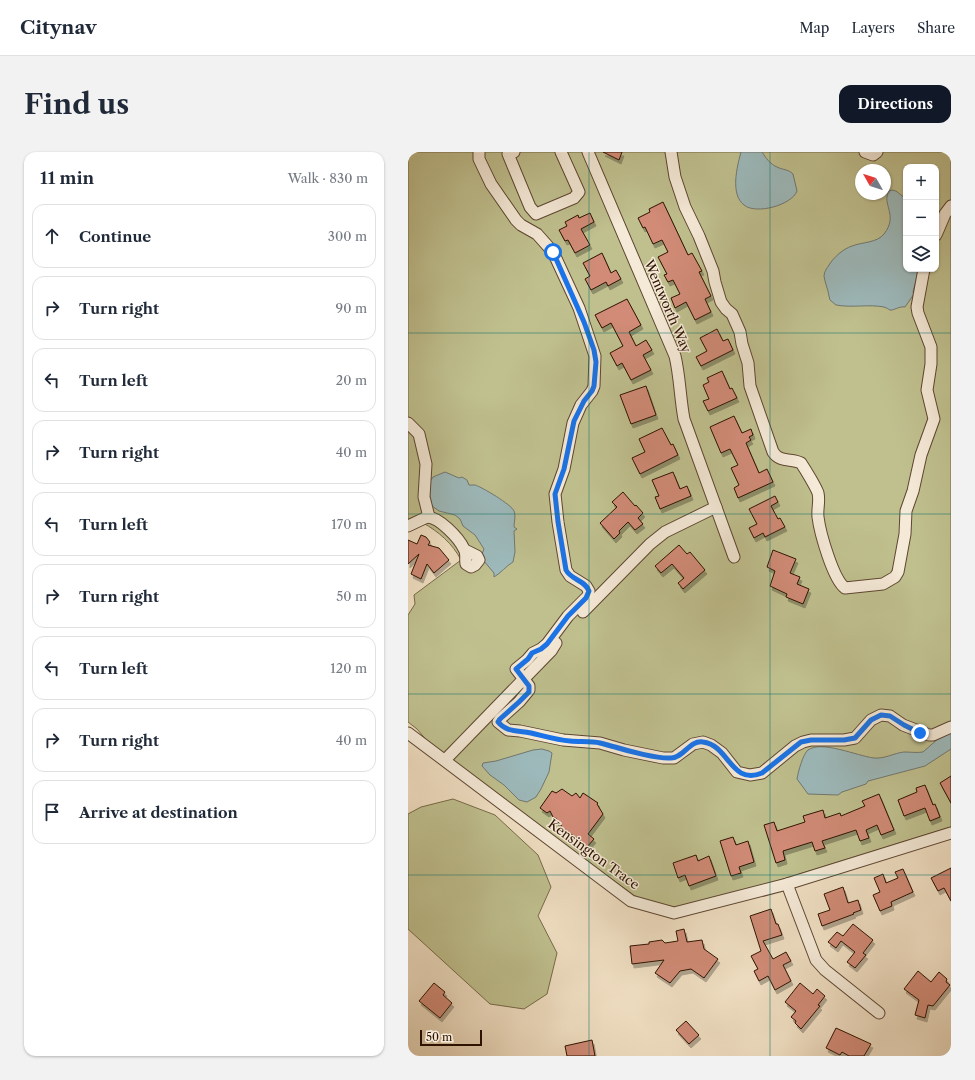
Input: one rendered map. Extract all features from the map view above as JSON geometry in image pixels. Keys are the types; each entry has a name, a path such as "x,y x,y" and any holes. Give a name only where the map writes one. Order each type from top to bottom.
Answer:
{"street":[{"path":"479,152 479,159 491,184 516,220 521,225 537,234 553,252 584,322 594,350 596,362 594,386 584,401 574,421 564,469 555,494 566,570 570,576 586,586 589,591 586,598 568,616 547,644 541,649 532,653 528,659 516,669 529,686 529,692 498,720 500,724 508,730 520,730 563,740 600,742 624,750 663,758 674,758 693,744 703,742 722,753 738,772 750,775 762,773 801,742 811,740 844,740 855,738 871,720 881,715 890,716 904,725 929,735 933,735 951,727"},
{"path":"514,152 508,154 530,207 536,214 574,198 579,192 562,152"},
{"name":"Wentworth Way","path":"588,152 675,356 679,371 681,404 684,419 734,557"},
{"path":"671,152 675,177 685,207 701,240 713,271 721,302 732,314 740,332 748,363 750,386 773,452 780,459 797,461 801,463 817,490 819,498 818,518 825,544 834,571 845,588 884,584 895,577 898,572 905,534 906,511 913,491 921,455 934,419 927,390 931,364 931,346 917,307 923,272"},
{"path":"865,152 873,155 877,152"},
{"path":"939,228 951,206"},
{"path":"408,423 419,434 426,464 424,497 428,513 427,517"},
{"path":"445,760 551,651 572,623 650,544 665,532 716,507"},
{"path":"408,526 427,517 434,518 454,536 465,550"},
{"name":"Kensington Trace","path":"408,733 631,901 674,913 786,884 951,833"},
{"path":"786,884 816,960 825,970 879,1013"}],"green space":[{"path":"408,152 951,152 951,827 674,913 635,896 434,749 417,729 408,722 408,615 415,604 414,595 461,560 458,554 440,534 423,523 408,527"},
{"path":"453,799 495,815 538,855 551,887 538,916 557,953 547,994 524,1009 490,1004 408,929 408,814 421,807"}],"water":[{"path":"741,152 762,152 772,164 791,172 793,174 797,191 794,196 781,204 765,209 750,208 744,205 737,194 736,187 736,172"},
{"path":"891,190 896,191 903,197 903,272 918,272 913,292 914,294 905,307 891,310 878,306 836,305 830,300 824,276 825,272 833,259 845,249 873,241 884,234 890,221 887,200 891,200"},
{"path":"445,472 459,478 462,477 467,480 469,485 475,485 484,489 503,501 514,511 514,527 517,529 514,531 515,552 513,562 494,577 494,573 483,560 482,554 484,549 475,535 463,526 460,519 455,515 439,511 432,506 429,493 429,483 433,477"},
{"path":"951,732 951,749 925,766 868,781 866,784 842,792 838,795 808,794 797,779 804,755 808,750 814,747 831,748 867,757 878,758 904,752 923,752 940,737"},
{"path":"542,749 552,753 549,772 536,797 527,802 519,800 504,785 490,775 482,766 483,763"}],"building":[{"path":"603,152 622,152 619,160"},
{"path":"663,202 688,255 692,253 702,271 699,272 711,296 705,299 711,312 695,320 686,302 675,308 671,298 680,294 673,280 668,282 664,275 667,274 658,257 668,252 662,240 653,244 645,227 643,228 638,218 650,212 649,209"},
{"path":"590,213 594,222 581,229 590,245 575,253 568,240 565,241 559,230 567,226 565,222 578,215 579,218"},
{"path":"602,253 611,273 616,270 621,279 608,286 606,282 591,290 585,279 590,276 583,263"},
{"path":"627,299 641,325 629,332 636,346 646,340 652,350 643,355 651,370 631,380 622,363 617,366 610,353 623,346 611,323 602,328 595,315"},
{"path":"717,329 723,341 728,339 733,350 701,366 696,357 707,351 700,338"},
{"path":"722,371 730,389 732,388 737,398 708,411 703,401 709,399 703,385 709,382 707,378"},
{"path":"646,386 656,415 631,424 620,395"},
{"path":"734,416 742,433 751,429 753,435 749,437 751,440 746,443 759,473 767,469 773,482 738,498 734,488 739,485 731,468 738,465 730,449 721,453 710,427"},
{"path":"662,428 671,445 673,444 678,455 640,474 632,458 645,452 639,439"},
{"path":"673,472 680,489 687,486 691,496 660,509 655,497 659,496 652,480"},
{"path":"623,492 643,513 638,518 643,524 635,530 628,522 619,531 620,533 614,539 600,523 617,507 612,502"},
{"path":"775,496 778,502 771,506 778,519 780,518 785,527 765,537 763,533 754,538 749,528 757,524 749,509"},
{"path":"421,535 426,537 430,542 428,545 439,548 449,560 434,573 427,564 421,579 411,574 419,554 408,564 408,540 417,544"},
{"path":"679,545 687,554 690,552 705,570 683,589 678,583 684,578 672,564 661,573 655,566"},
{"path":"773,550 796,559 790,573 800,577 797,584 809,589 803,604 786,597 787,594 770,586 775,571 767,567"},
{"path":"951,776 951,803 940,783"},
{"path":"925,785 933,805 935,804 940,817 930,821 925,808 904,816 898,800 917,792 916,788"},
{"path":"562,789 572,796 576,793 580,798 583,793 598,803 597,804 603,814 588,834 594,839 587,847 580,840 562,828 550,811 547,813 540,808 552,791 556,793"},
{"path":"879,794 894,830 881,835 877,825 866,830 869,838 860,841 856,830 822,841 825,848 815,851 812,842 783,851 785,860 776,863 764,825 774,822 777,831 805,822 803,816 823,810 825,818 840,813 841,816 865,806 862,801"},
{"path":"733,837 736,845 748,841 754,862 739,867 741,873 731,876 720,841"},
{"path":"696,855 698,861 709,856 716,876 689,886 685,875 678,878 673,863"},
{"path":"951,868 951,901 944,888 938,891 931,878"},
{"path":"903,869 913,892 891,902 892,906 880,911 873,895 880,892 874,878 883,874 886,883 898,878 895,872"},
{"path":"843,887 848,903 858,900 861,910 822,926 818,914 830,910 824,894"},
{"path":"771,909 776,924 778,924 782,935 763,941 773,959 786,952 791,961 783,965 791,981 775,990 768,976 759,981 754,971 758,969 751,956 761,951 750,916"},
{"path":"853,924 873,940 863,953 866,955 855,968 847,962 855,952 841,941 836,948 828,942 837,932 843,936"},
{"path":"684,929 687,942 702,940 704,949 718,959 704,978 691,969 680,971 670,983 655,973 664,960 632,964 630,946 649,944 649,942 662,940 665,943 678,941 676,931"},
{"path":"918,971 931,982 939,972 947,979 946,982 950,985 933,1006 928,1005 925,1018 915,1015 919,1000 904,989"},
{"path":"434,983 445,992 443,995 452,1003 440,1018 419,1001"},
{"path":"800,983 813,994 817,989 825,996 818,1005 820,1006 801,1029 795,1023 796,1021 791,1017 796,1011 785,1002"},
{"path":"686,1021 699,1035 689,1044 676,1030"},
{"path":"836,1028 871,1044 864,1056 849,1056 842,1052 840,1055 826,1048"},
{"path":"592,1040 595,1056 567,1056 565,1046"}],"route":[{"path":"553,252 584,322 594,350 596,362 594,386 584,401 570,432 564,469 555,494 555,505 566,570 572,578 585,584 589,591 588,596 568,616 547,644 541,649 532,653 528,659 516,669 529,686 529,692 498,720 498,722 505,729 512,731 520,730 570,741 600,742 616,748 663,758 677,757 689,746 698,742 705,742 722,753 738,772 750,775 762,773 801,742 811,740 849,740 855,738 871,720 881,715 890,716 920,733"}]}
